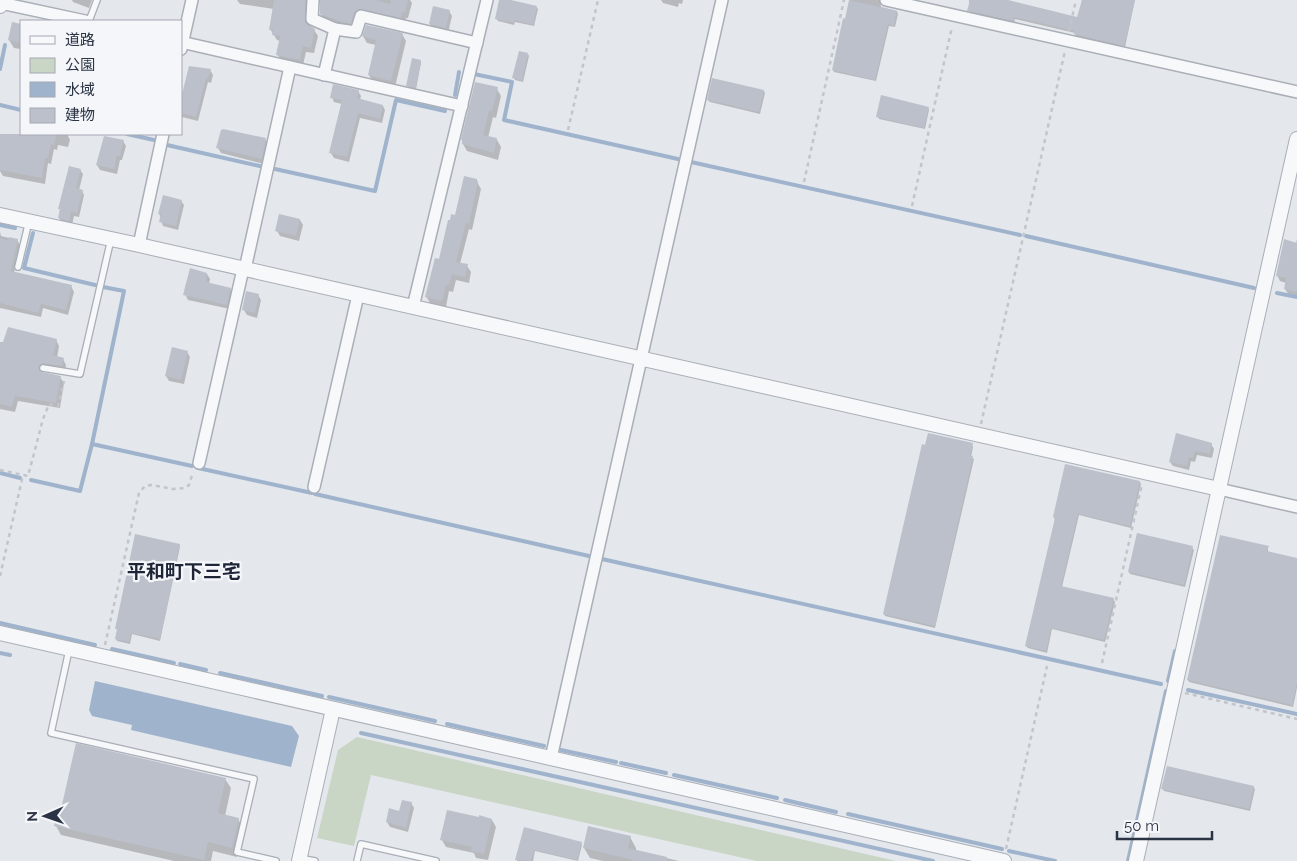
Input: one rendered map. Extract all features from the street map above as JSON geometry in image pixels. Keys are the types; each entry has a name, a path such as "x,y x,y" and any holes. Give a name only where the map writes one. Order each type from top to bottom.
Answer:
{"street":[{"path":"192,0 182,44 462,106"},
{"path":"313,0 312,19 335,29 356,32 361,16 477,43"},
{"path":"413,307 487,0"},
{"path":"551,758 722,0"},
{"path":"886,0 1297,92"},
{"path":"1,3 80,20"},
{"path":"324,74 335,29"},
{"path":"199,463 290,67"},
{"path":"139,245 163,135"},
{"path":"1136,861 1297,139"},
{"path":"0,215 1297,507"},
{"path":"314,487 358,295"},
{"path":"0,633 1004,861"},
{"path":"299,859 333,709"}],"lane":[{"path":"89,20 97,0"},
{"path":"18,267 29,221"},
{"path":"43,368 80,374 111,239"},
{"path":"70,649 51,733 254,779 237,852 276,861"},
{"path":"357,861 361,844 436,861"},
{"path":"299,859 315,861"}],"path":[{"path":"568,130 598,0"},
{"path":"804,182 844,0"},
{"path":"978,435 1076,0"},
{"path":"912,206 955,15"},
{"path":"0,470 28,476 43,419 49,404 58,406 66,372"},
{"path":"103,656 139,493 145,486 151,485 173,489 185,488 189,485 196,464 199,463"},
{"path":"1102,664 1145,472"},
{"path":"0,576 23,475"},
{"path":"1004,861 1047,666"},
{"path":"1174,690 1297,719"}],"green space":[{"path":"357,737 896,861 757,861 371,775 354,846 317,838 338,750"}],"water":[{"path":"95,681 292,726 299,736 291,767 131,730 132,725 92,716 89,710"}],"building":[{"path":"274,0 305,0 305,22 315,29 311,48 303,46 300,60 276,55 280,36 272,35 273,30 269,30"},
{"path":"320,0 375,0 390,4 391,0 408,0 405,13 402,12 401,18 359,9 354,13 351,24 320,14"},
{"path":"499,0 511,0 537,6 533,25 514,20 514,23 495,19"},
{"path":"849,0 897,11 894,26 888,24 875,80 832,70 843,18 845,19"},
{"path":"970,0 1008,0 1077,17 1082,0 1135,0 1124,46 1074,34 1074,31 1014,17 1013,21 967,11"},
{"path":"433,6 450,10 446,28 429,24"},
{"path":"12,22 20,24 20,43 8,40"},
{"path":"366,25 403,33 391,81 368,75 376,40 362,36"},
{"path":"519,51 528,53 522,81 512,78"},
{"path":"412,58 421,60 416,88 406,86"},
{"path":"189,66 211,69 208,79 206,78 196,117 182,113 182,94"},
{"path":"712,78 764,90 759,112 707,100"},
{"path":"475,82 498,87 483,135 497,138 494,153 462,144 461,139"},
{"path":"333,84 359,90 357,98 383,105 380,119 358,113 347,157 329,153 342,100 330,98"},
{"path":"881,95 929,107 924,128 876,117"},
{"path":"221,130 266,138 262,159 216,148"},
{"path":"0,134 57,135 54,145 51,144 48,158 45,158 42,178 0,170"},
{"path":"104,136 124,140 120,156 117,155 114,169 96,165"},
{"path":"69,166 81,169 76,188 83,190 77,213 71,212 69,221 58,218 60,209 58,209"},
{"path":"464,176 477,179 478,181 469,224 466,223 456,262 468,264 465,277 452,274 449,285 446,285 442,301 425,297 435,258 439,259 448,220 450,220 451,214 455,215"},
{"path":"163,195 182,200 176,226 159,222 161,214 158,214"},
{"path":"279,214 300,219 296,236 275,231"},
{"path":"9,237 18,239 11,271 72,285 66,310 41,304 38,313 0,303 0,238 8,240"},
{"path":"1284,239 1297,243 1297,292 1284,289 1286,278 1276,276"},
{"path":"190,268 207,273 206,282 231,288 227,305 183,295"},
{"path":"246,291 259,294 255,313 242,310"},
{"path":"8,327 57,339 53,355 64,358 62,366 43,363 38,368 42,372 61,376 56,403 15,396 12,407 0,404 0,342 3,342"},
{"path":"172,347 188,351 181,380 165,376"},
{"path":"928,433 973,443 970,455 973,456 935,626 883,614 922,444 925,445"},
{"path":"1176,433 1212,443 1210,454 1195,451 1193,458 1189,457 1187,466 1169,462"},
{"path":"1065,464 1140,481 1130,526 1078,514 1061,586 1114,598 1104,640 1051,628 1046,651 1025,646 1055,518 1053,517"},
{"path":"1137,533 1193,546 1184,585 1128,572"},
{"path":"135,534 180,544 160,639 131,633 129,642 115,639 117,629 115,629"},
{"path":"1220,535 1269,546 1267,551 1297,558 1297,683 1292,705 1187,680"},
{"path":"76,743 226,778 218,813 239,818 232,848 208,842 204,860 54,826 58,809 61,809"},
{"path":"1167,766 1254,786 1249,809 1161,789"},
{"path":"402,800 412,802 406,828 386,822 389,808 399,811"},
{"path":"447,810 492,819 484,854 471,851 472,847 440,840"},
{"path":"588,826 631,836 628,848 667,857 667,861 633,861 583,848"},
{"path":"524,827 582,842 577,860 534,850 531,861 515,860"}],"waterway":[{"path":"0,69 5,45"},
{"path":"455,95 459,72"},
{"path":"474,74 512,82 504,120 678,159"},
{"path":"275,169 375,191 396,100 445,111"},
{"path":"0,105 20,110"},
{"path":"132,135 154,140"},
{"path":"167,145 264,167"},
{"path":"691,162 1020,235"},
{"path":"0,225 15,228"},
{"path":"33,233 24,268 95,285"},
{"path":"1026,236 1254,288"},
{"path":"92,444 124,291 103,287"},
{"path":"1277,293 1297,297"},
{"path":"31,480 80,491 92,444 192,466"},
{"path":"198,468 312,493"},
{"path":"0,473 20,478"},
{"path":"315,494 589,556"},
{"path":"602,559 1161,684"},
{"path":"0,623 95,645"},
{"path":"112,649 174,663"},
{"path":"1168,681 1175,651"},
{"path":"0,653 10,655"},
{"path":"180,664 206,670"},
{"path":"220,673 322,696"},
{"path":"1188,690 1297,714"},
{"path":"1128,861 1166,691"},
{"path":"329,697 435,721"},
{"path":"447,724 544,746"},
{"path":"361,733 933,861"},
{"path":"561,750 616,762"},
{"path":"621,763 666,773"},
{"path":"674,775 777,798"},
{"path":"785,800 836,812"},
{"path":"848,814 1002,849"},
{"path":"1009,851 1055,861"}],"district":[{"name":"平和町下三宅","path":"184,571"}]}
